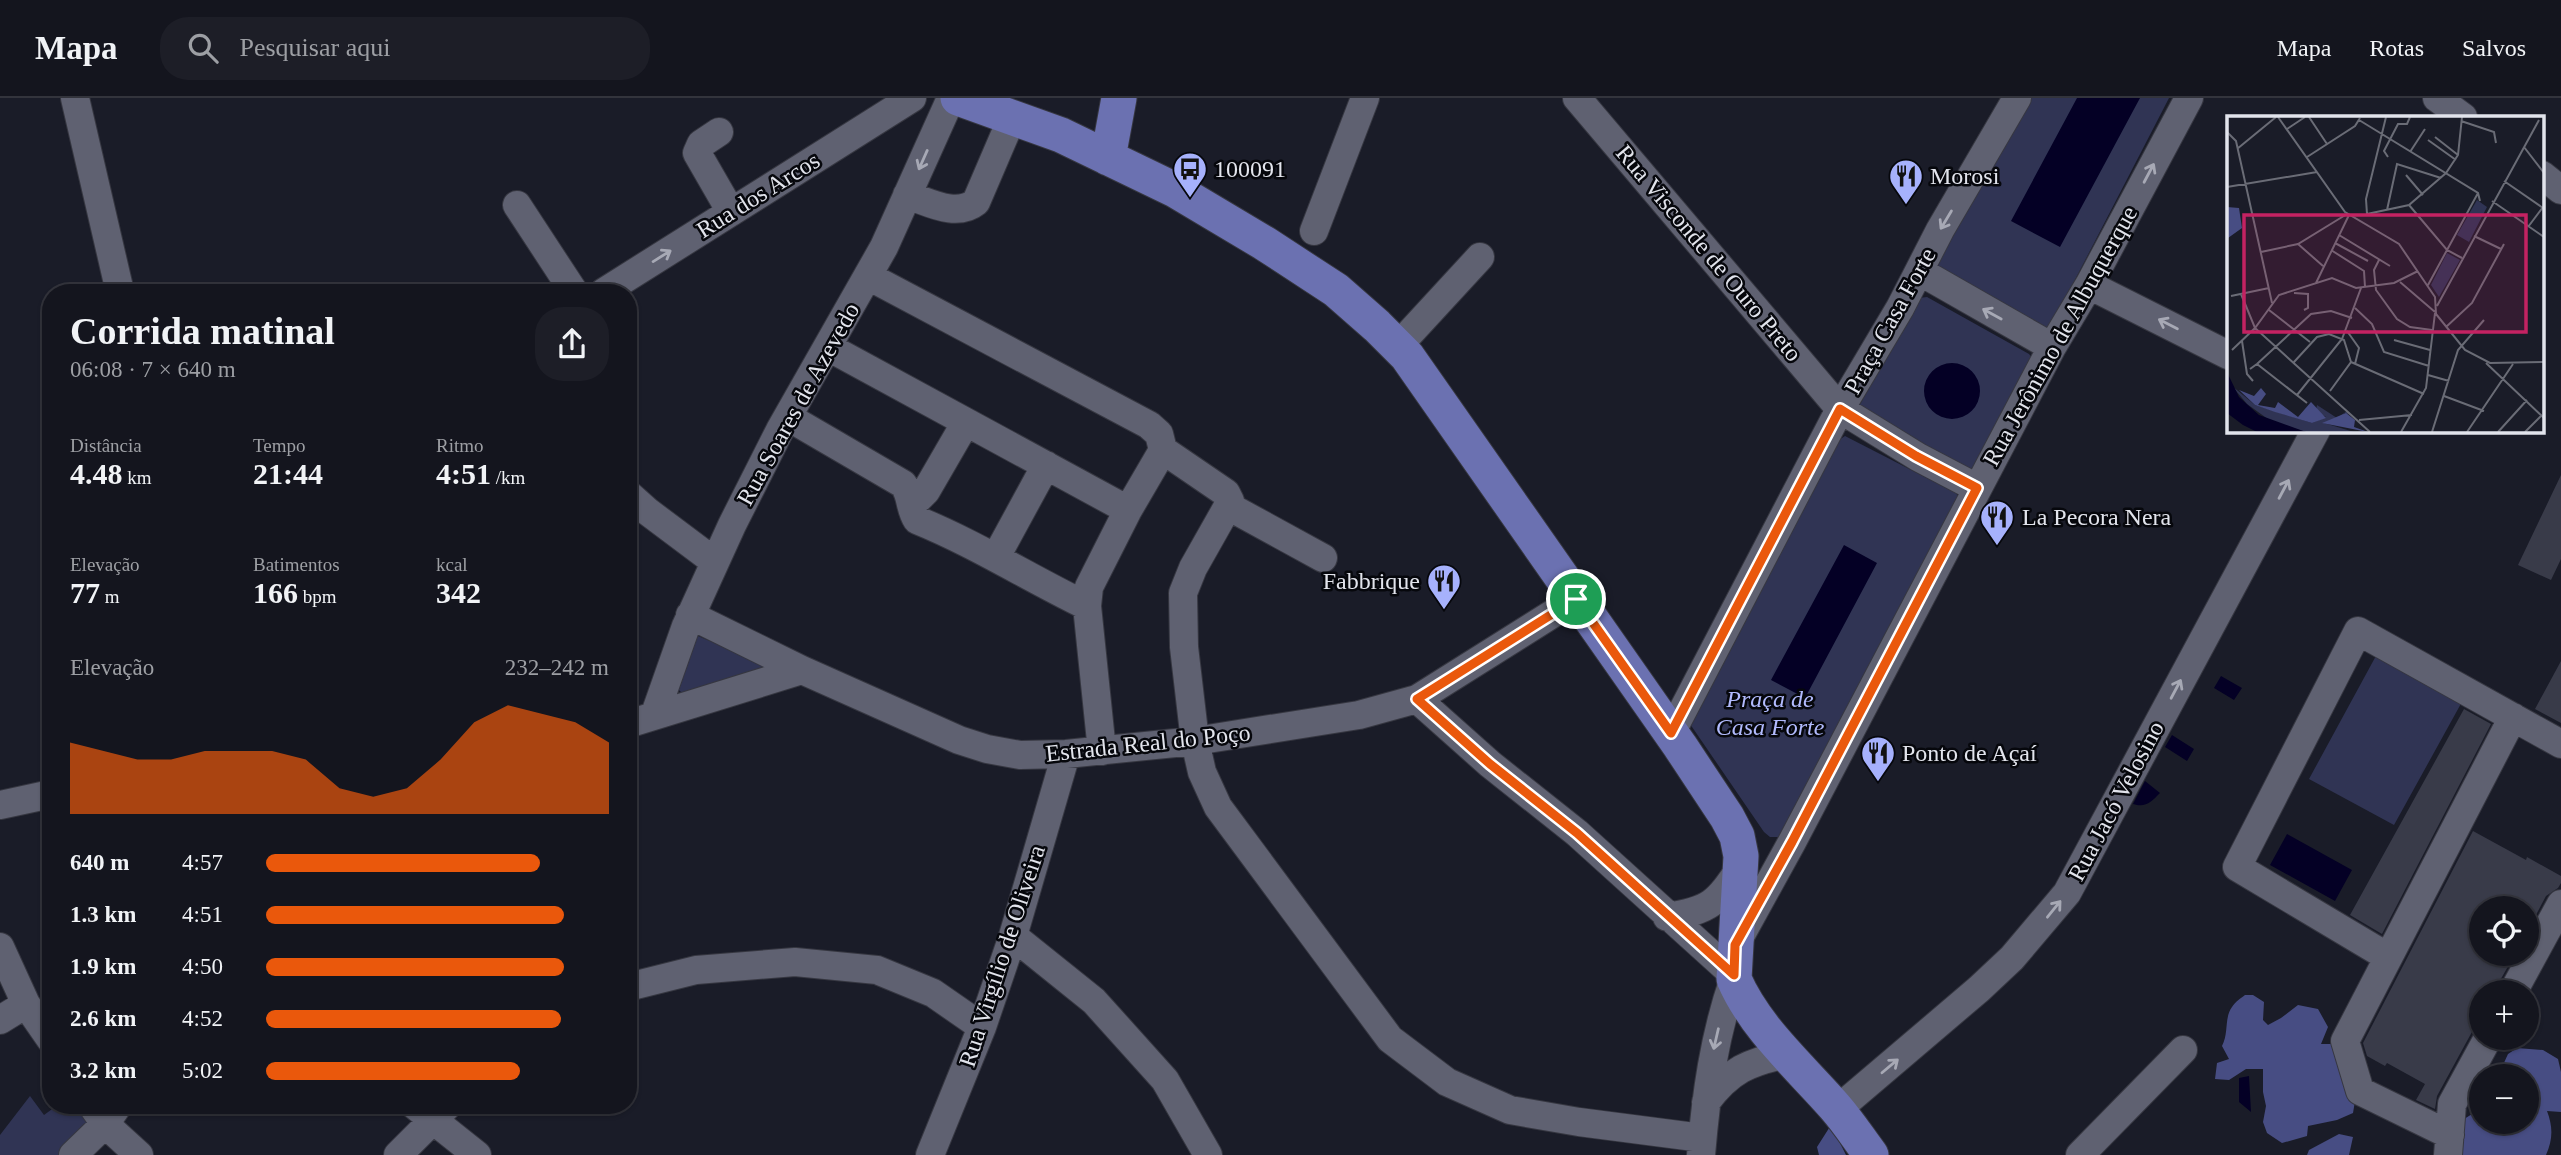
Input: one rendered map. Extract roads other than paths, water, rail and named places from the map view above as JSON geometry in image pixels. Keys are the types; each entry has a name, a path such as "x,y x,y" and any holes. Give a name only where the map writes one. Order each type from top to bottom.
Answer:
{"main road":[{"path":"958,98 1076,142 1175,190 1336,290 1407,356 1721,807 1740,845 1734,966 1740,992 1787,1054 1838,1110 1871,1155"},
{"path":"1076,142 1110,98"},
{"path":"1108,158 1119,98"}],"street":[{"path":"75,98 118,284"},
{"name":"Rua dos Arcos","path":"617,284 912,98"},
{"name":"Rua Soares de Azevedo","path":"655,714 690,615 715,562 788,417 868,276 951,98"},
{"path":"1314,231 1365,98"},
{"name":"Rua Visconde de Ouro Preto","path":"1577,98 1840,409"},
{"name":"Praça Casa Forte","path":"1671,733 1840,409 1900,308 1940,230 2017,98"},
{"name":"Rua Jerônimo de Albuquerque","path":"1702,1146 1716,1042 1734,966 1792,842 1977,488 2189,98"},
{"path":"2437,98 2462,116"},
{"path":"907,195 952,209 968,208 976,202 1012,118"},
{"path":"719,132 701,144 697,153 731,212"},
{"path":"2544,177 2561,190"},
{"path":"517,205 569,284"},
{"path":"1398,346 1480,257"},
{"path":"1919,271 2052,347"},
{"path":"868,276 1149,425 1159,434 1163,450 1227,492 1230,501 1228,506 1193,568 1183,593 1184,646 1195,741 1202,772 1218,807 1390,1039 1447,1083 1510,1110 1702,1146"},
{"path":"2089,285 2227,354"},
{"path":"828,347 1128,510"},
{"path":"1840,409 1916,456 1977,488"},
{"path":"788,417 903,484 910,492 911,508 917,520 996,557 1087,606"},
{"path":"911,500 924,494 966,422"},
{"name":"Rua Jacó Velosino","path":"1838,1110 2012,958 2067,893 2315,432"},
{"path":"1102,751 1087,606 1089,587 1128,510 1163,450"},
{"path":"996,557 1046,465"},
{"path":"637,502 715,562"},
{"path":"1228,506 1323,558"},
{"name":"Estrada Real do Poço","path":"690,615 802,670 959,740 1020,755 1066,754 1195,741 1359,715 1417,699 1576,599"},
{"path":"2388,957 2237,867 2358,631 2561,744"},
{"path":"637,721 802,670"},
{"path":"1417,699 1490,764 1577,833 1667,917 1734,966"},
{"path":"2481,1050 2452,1104 2449,1145 2360,1091 2345,1041 2513,717"},
{"name":"Rua Virgílio de Oliveira","path":"937,1152 1013,936 1066,754"},
{"path":"0,805 42,796"},
{"path":"1667,917 1695,913 1707,908 1741,867"},
{"path":"2520,980 2561,904"},
{"path":"1013,936 1094,1000 1165,1080 1208,1155"},
{"path":"0,947 26,1004 42,1027"},
{"path":"637,984 696,970 795,962 877,970 933,993 982,1027"},
{"path":"0,1020 26,1004"},
{"path":"2080,1155 2183,1050"},
{"path":"1706,1101 1721,1082 1737,1070 1759,1060 1787,1054"},
{"path":"73,1155 103,1114"},
{"path":"107,1114 139,1155"},
{"path":"398,1155 427,1114"},
{"path":"436,1114 477,1155"}],"place":[{"name":"100091","path":"1190,199"},
{"name":"Morosi","path":"1906,206"},
{"name":"La Pecora Nera","path":"1997,547"},
{"name":"Fabbrique","path":"1444,611"},
{"name":"Ponto de Açaí","path":"1878,783"}],"park label":[{"name":"Praça de Casa Forte","path":"1770,713"}]}
